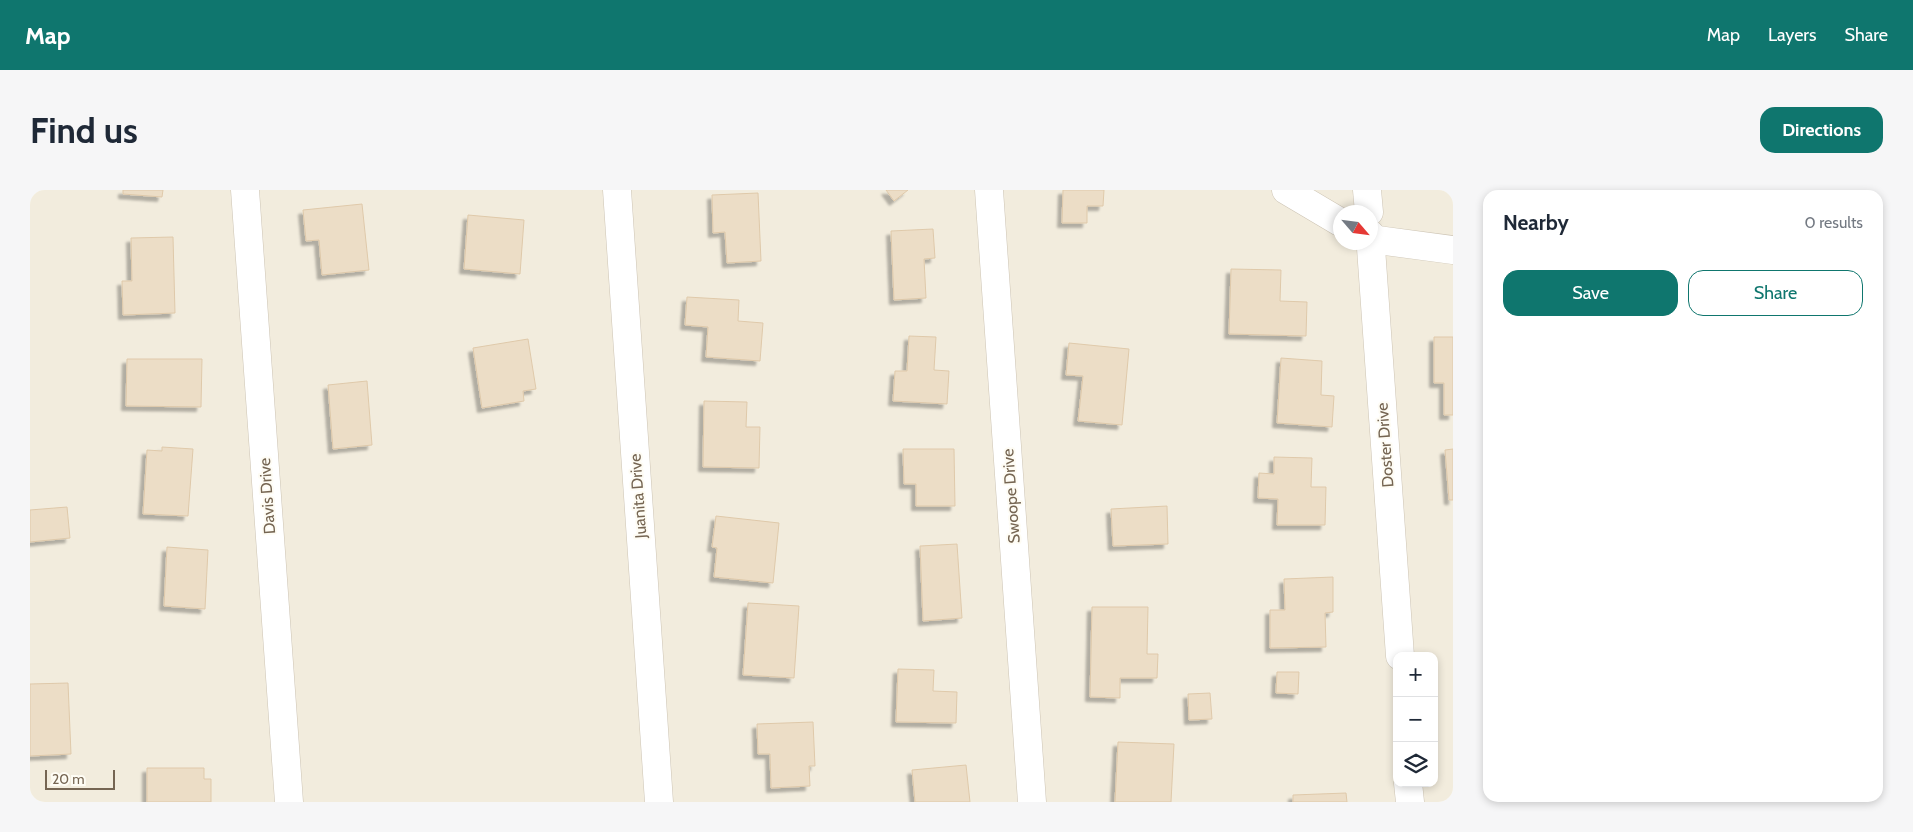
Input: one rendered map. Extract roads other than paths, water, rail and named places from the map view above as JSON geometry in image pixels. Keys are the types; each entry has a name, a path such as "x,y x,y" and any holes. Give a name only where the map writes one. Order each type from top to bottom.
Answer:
{"street":[{"name":"Davis Drive","path":"245,190 289,802"},
{"name":"Juanita Drive","path":"616,190 659,802"},
{"name":"Swoope Drive","path":"989,190 1032,802"},
{"path":"1286,190 1333,218"},
{"path":"1367,190 1368,205"},
{"path":"1378,241 1453,250"},
{"name":"Doster Drive","path":"1372,250 1400,652"},
{"path":"1408,787 1410,802"}]}
